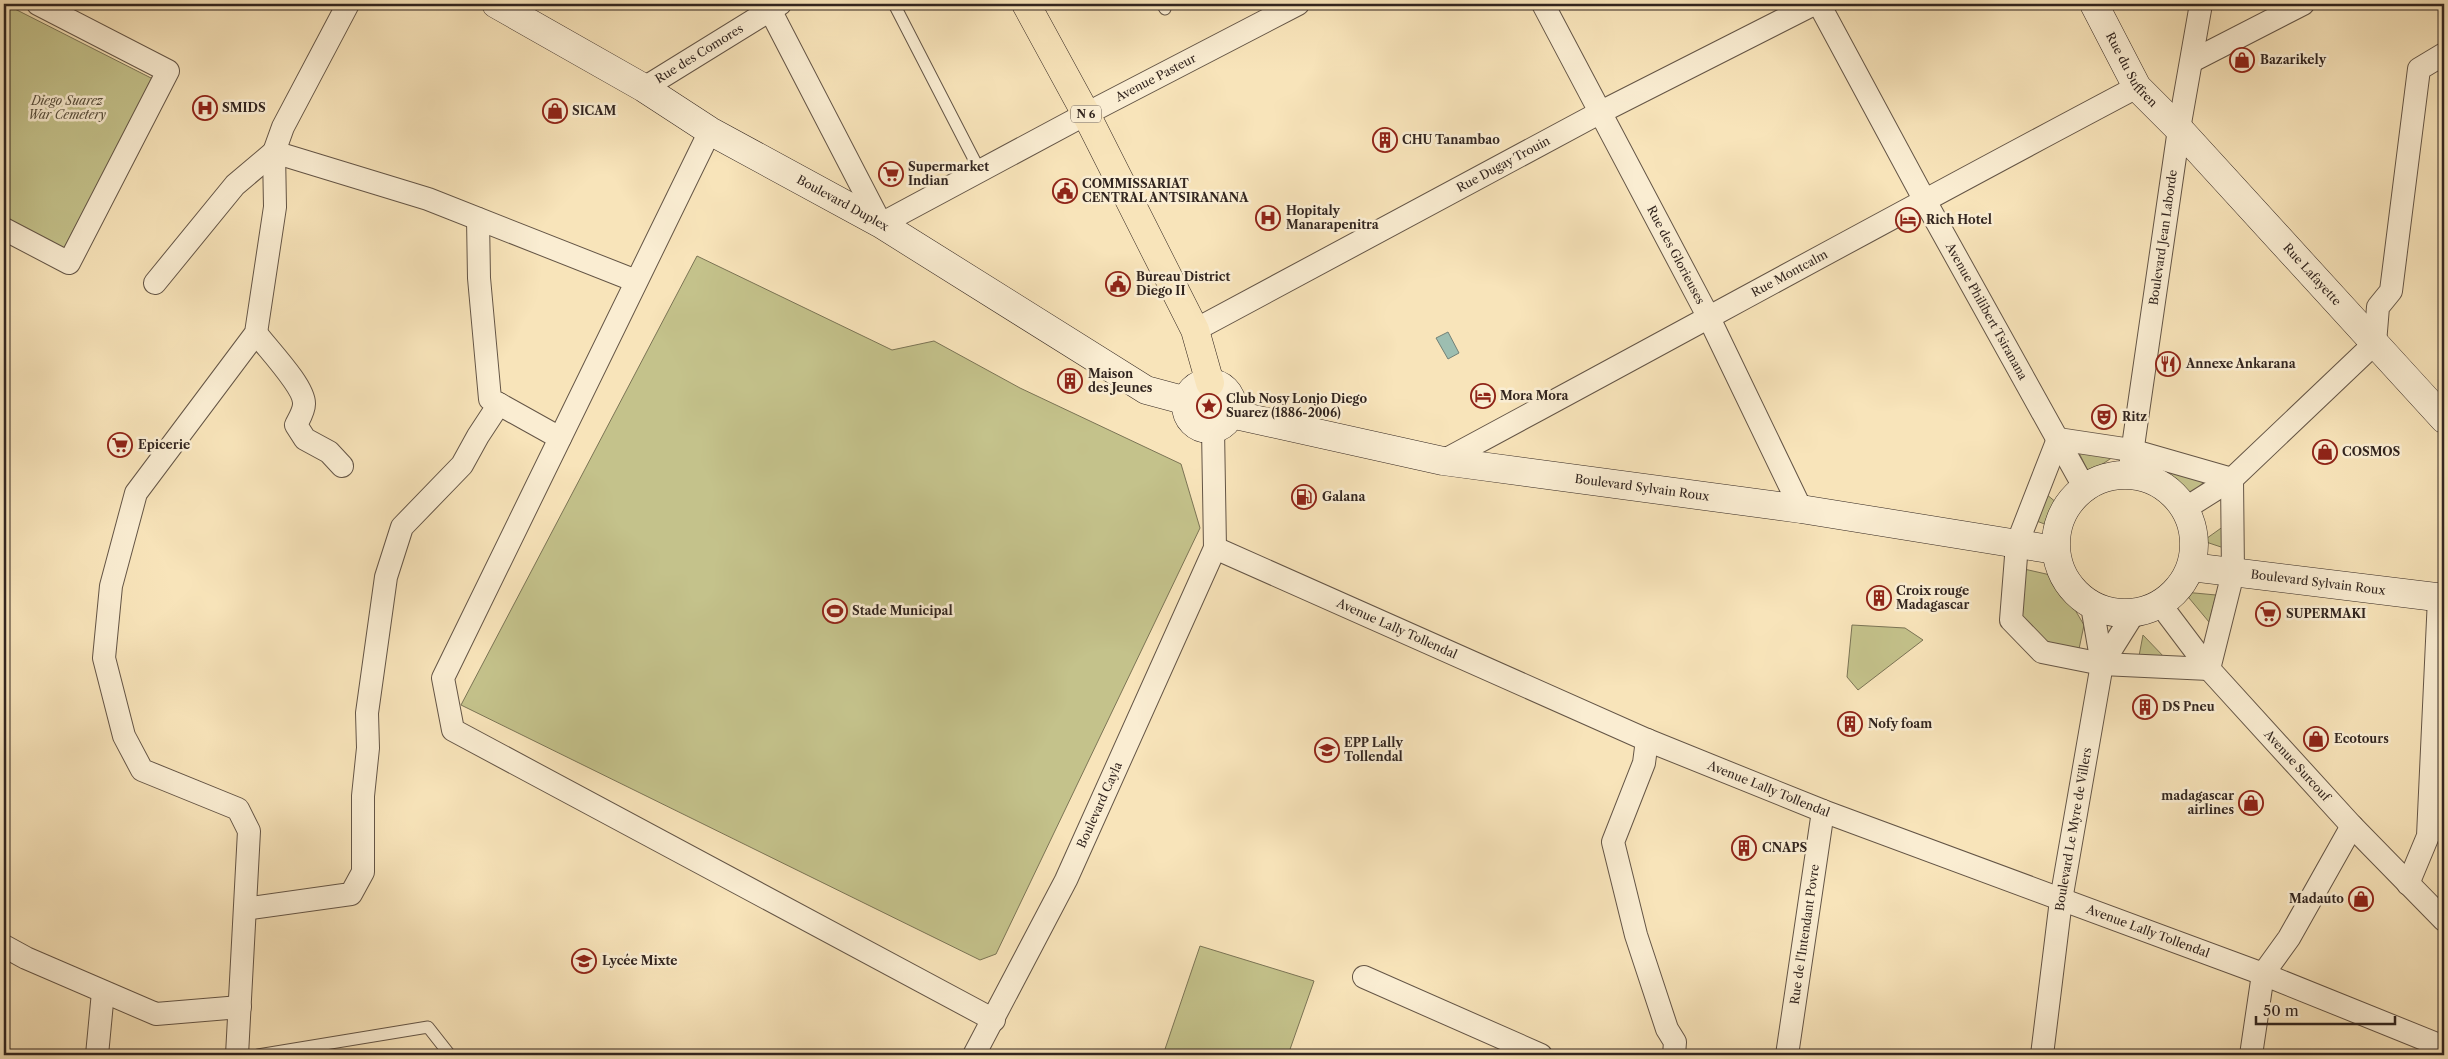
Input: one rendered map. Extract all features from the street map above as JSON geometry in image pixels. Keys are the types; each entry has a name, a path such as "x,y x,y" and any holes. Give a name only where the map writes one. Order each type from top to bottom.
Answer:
{"main road":[{"name":"Boulevard Duplex","path":"496,4 644,88 710,131 881,224 1146,390 1187,401"},
{"name":"N 6","path":"1026,4 1086,114 1195,330 1210,383"},
{"name":"Rue du Suffren","path":"2094,4 2137,87 2179,130"},
{"name":"Rue Lafayette","path":"2179,130 2444,419"},
{"path":"1210,383 1217,384 1229,394 1232,401 1222,422 1206,429 1192,422 1188,416 1187,401 1197,387 1210,383"},
{"name":"Boulevard Sylvain Roux","path":"1222,422 1443,461 1802,509 2055,550"},
{"path":"2130,462 2162,484 2186,508 2195,537 2191,568 2178,589 2160,604 2134,613 2092,606 2074,592 2061,573 2055,550 2057,526 2067,504 2084,487 2130,462"},
{"name":"Boulevard Sylvain Roux","path":"2191,568 2441,598"}],"street":[{"path":"4,229 69,263 168,70 38,4"},
{"path":"237,1055 249,831 238,808 142,770 124,736 104,658 111,586 136,493 256,334 275,207 274,152 283,127 348,4"},
{"name":"Rue des Glorieuses","path":"1542,4 1709,318 1802,509"},
{"name":"Rue Dugay Trouin","path":"1195,330 1599,113 1814,4"},
{"name":"Avenue Philibert Tsiranana","path":"1819,4 1924,199 2084,487"},
{"name":"Boulevard Jean Laborde","path":"2130,462 2179,130 2201,4"},
{"path":"2192,61 2303,4"},
{"path":"772,6 881,224"},
{"name":"Rue des Comores","path":"644,88 772,6"},
{"name":"Avenue Pasteur","path":"881,224 1288,6"},
{"path":"2186,508 2232,479 2375,343 2378,307 2390,291 2419,69 2444,54"},
{"name":"Rue Montcalm","path":"1443,461 1709,318 1924,199 2137,87"},
{"path":"710,131 443,678 453,730 994,1020"},
{"path":"274,152 428,199 636,281"},
{"path":"155,283 235,185 274,152"},
{"path":"478,219 479,278 490,399 560,438"},
{"path":"256,334 292,377 304,396 305,406 296,426 304,438 329,452 342,466"},
{"path":"245,909 351,894 358,885 363,872 363,796 368,748 367,713 386,578 402,527 462,465 499,404"},
{"path":"1214,548 1222,422"},
{"path":"2058,439 2130,462 2232,479 2233,572 2209,669 2102,664 2042,652 2011,620 2017,544 2058,439"},
{"name":"Avenue Lally Tollendal","path":"1214,548 1647,740 1823,811 2263,974 2444,1047"},
{"name":"Boulevard Cayla","path":"974,1055 1066,880 1214,548"},
{"path":"2408,884 2428,836 2441,598"},
{"name":"Avenue Surcouf","path":"2160,604 2209,669 2352,826 2408,884 2443,914"},
{"path":"2092,606 2102,664"},
{"name":"Boulevard Le Myre de Villers","path":"2042,1055 2061,900 2102,664 2134,613"},
{"path":"1647,740 1644,763 1613,842 1636,935 1667,1029 1675,1042 1674,1055"},
{"name":"Rue de l'Intendant Povre","path":"1787,1055 1823,811"},
{"path":"2251,1055 2263,974 2289,938 2352,826"},
{"path":"4,946 26,958 156,1014 240,1007"},
{"path":"1364,977 1541,1055"},
{"path":"97,1055 103,992"}],"lane":[{"path":"894,4 980,170"},
{"path":"258,1055 428,1027 450,1055"}],"green space":[{"name":"Diego Suarez War Cemetery","path":"9,6 153,79 64,248 4,217 4,17"},
{"name":"Stade Municipal","path":"697,256 892,350 934,341 1020,388 1181,464 1200,528 996,954 980,960 461,705"},
{"path":"2078,451 2113,457 2089,473"},
{"path":"2167,471 2207,479 2185,500"},
{"path":"2046,494 2057,503 2047,525 2034,520"},
{"path":"2224,526 2227,549 2203,541"},
{"path":"2024,569 2055,576 2084,625 2079,649 2043,640 2029,629 2023,621 2019,612 2019,598"},
{"path":"2184,592 2216,595 2209,622"},
{"path":"1852,625 1905,628 1923,640 1858,690 1847,677"},
{"path":"2143,635 2166,659 2139,656"},
{"path":"1200,946 1314,981 1288,1055 1163,1055"}],"shaded area":[{"path":"1448,332 1459,353 1448,359 1436,338"}],"place":[{"name":"Bazarikely","path":"2242,60"},
{"name":"SMIDS","path":"205,108"},
{"name":"SICAM","path":"555,111"},
{"name":"CHU Tanambao","path":"1385,140"},
{"name":"Supermarket Indian","path":"891,174"},
{"name":"COMMISSARIAT CENTRAL ANTSIRANANA","path":"1065,191"},
{"name":"Hopitaly Manarapenitra","path":"1268,218"},
{"name":"Rich Hotel","path":"1908,220"},
{"name":"Bureau District Diego II","path":"1118,284"},
{"name":"Annexe Ankarana","path":"2168,364"},
{"name":"Maison des Jeunes","path":"1070,381"},
{"name":"Mora Mora","path":"1483,396"},
{"name":"Club Nosy Lonjo Diego Suarez (1886-2006)","path":"1209,406"},
{"name":"Ritz","path":"2104,417"},
{"name":"Epicerie","path":"120,445"},
{"name":"COSMOS","path":"2325,452"},
{"name":"Galana","path":"1304,497"},
{"name":"Croix rouge Madagascar","path":"1879,598"},
{"name":"Stade Municipal","path":"835,611"},
{"name":"SUPERMAKI","path":"2268,614"},
{"name":"DS Pneu","path":"2145,707"},
{"name":"Nofy foam","path":"1850,724"},
{"name":"Ecotours","path":"2316,739"},
{"name":"EPP Lally Tollendal","path":"1327,750"},
{"name":"madagascar airlines","path":"2251,803"},
{"name":"CNAPS","path":"1744,848"},
{"name":"Madauto","path":"2361,899"},
{"name":"Lycée Mixte","path":"584,961"}]}
